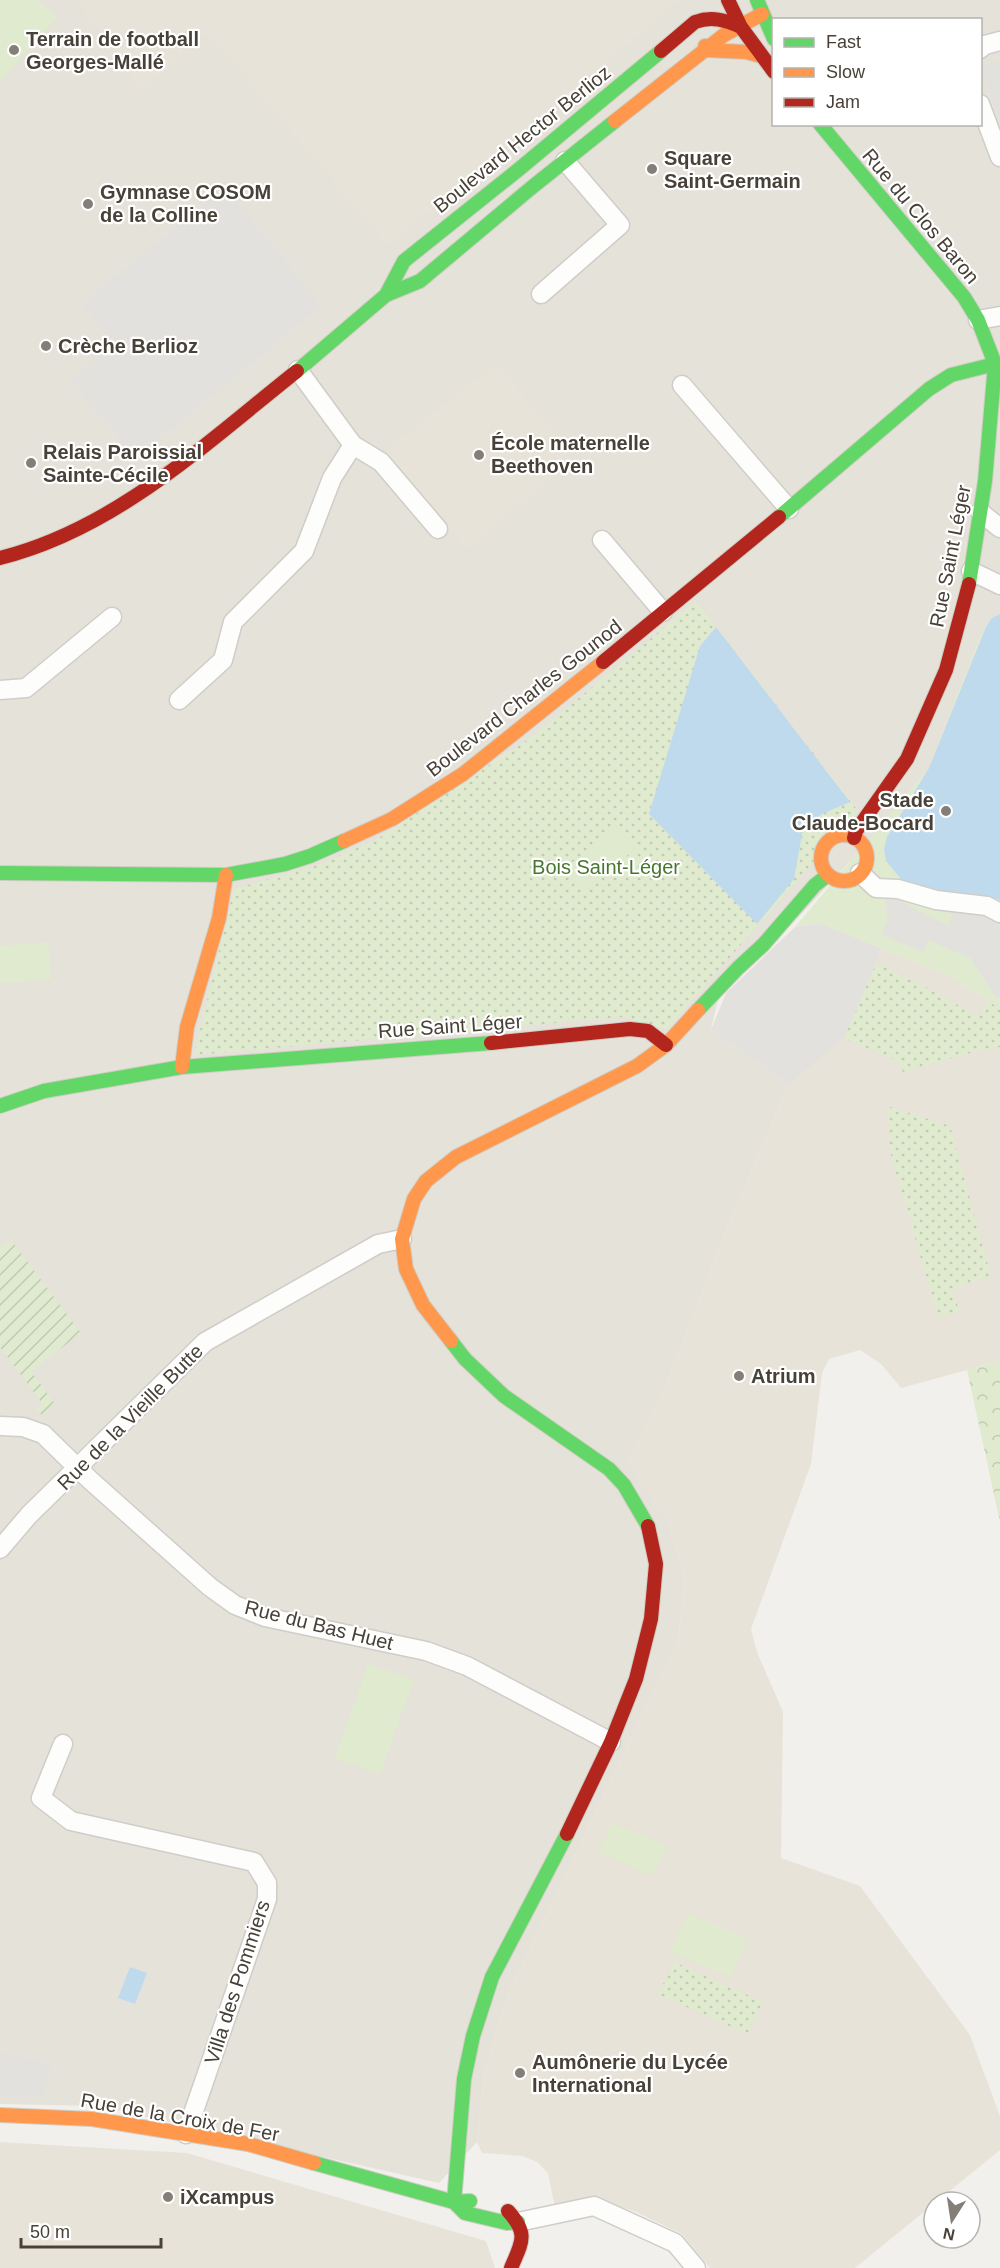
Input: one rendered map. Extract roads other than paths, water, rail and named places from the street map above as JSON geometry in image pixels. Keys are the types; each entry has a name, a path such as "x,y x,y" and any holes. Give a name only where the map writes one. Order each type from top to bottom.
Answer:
{"street":[{"path":"728,0 741,27 772,70"},
{"path":"757,0 772,35"},
{"path":"698,21 708,1"},
{"name":"Boulevard Hector Berlioz","path":"0,558 28,551 71,534 110,513 157,482 298,370 386,295 420,282 565,161 724,35 762,14"},
{"path":"698,21 722,18 741,27"},
{"path":"698,21 705,36 705,50 746,51 761,56"},
{"name":"Boulevard Hector Berlioz","path":"386,295 404,261 698,21"},
{"path":"982,48 1000,41"},
{"path":"982,107 1000,157"},
{"name":"Rue du Clos Baron","path":"822,126 964,297 978,320 995,364"},
{"path":"541,294 620,225 565,161"},
{"path":"978,320 1000,316"},
{"name":"Boulevard Charles Gounod","path":"0,873 226,875 285,864 392,819 463,774 789,509 929,389 951,375 995,364"},
{"name":"Rue Saint Léger","path":"854,838 856,831 907,759 946,670 967,596 980,513 995,364"},
{"path":"298,370 353,445 381,462 438,529"},
{"path":"682,385 789,509"},
{"path":"179,700 223,660 233,622 304,551 332,478 353,445"},
{"path":"980,513 1000,528"},
{"path":"602,540 663,612"},
{"path":"971,571 1000,585"},
{"path":"0,690 26,688 112,617"},
{"path":"840,836 854,838 860,842 866,854 866,861 860,873 850,880 842,881 828,875 821,862 821,855 827,842 840,836"},
{"path":"860,873 876,888 898,889 936,900 987,906 1000,913"},
{"path":"182,1067 187,1027 219,918 226,875"},
{"path":"454,2202 464,2079 473,2036 492,1977 579,1812 611,1742 636,1679 651,1619 656,1564 648,1525 624,1485 609,1470 504,1396 465,1359 423,1305 406,1269 402,1239 414,1199 426,1181 456,1157 637,1066 666,1046 738,968 763,945 815,885 828,875"},
{"name":"Rue Saint Léger","path":"0,1106 44,1091 182,1067 548,1038 630,1029 648,1031 666,1046"},
{"name":"Rue de la Vieille Butte","path":"0,1549 29,1515 78,1470 131,1413 205,1342 378,1244 402,1239"},
{"name":"Rue du Bas Huet","path":"0,1426 23,1427 43,1434 78,1470 210,1587 236,1605 265,1617 426,1651 467,1666 611,1742"},
{"name":"Villa des Pommiers","path":"63,1744 41,1798 71,1821 254,1862 267,1883 267,1899 186,2134"},
{"name":"Rue de la Croix de Fer","path":"0,2115 92,2119 248,2144 454,2202 465,2213 507,2223 518,2222"},
{"path":"511,2268 524,2236 523,2229 518,2222 594,2206 675,2243 696,2268"}],"water":[{"path":"1000,614 1000,900 935,892 905,884 886,861 884,849 887,837 929,768 986,627 992,618"},
{"path":"716,627 850,802 822,814 803,829 794,879 757,924 649,814 700,646"},
{"path":"130,1967 147,1973 135,2004 118,1998"}],"place":[{"name":"Terrain de football Georges-Mallé","path":"14,50"},
{"name":"Square Saint-Germain","path":"652,169"},
{"name":"Gymnase COSOM de la Colline","path":"88,204"},
{"name":"Crèche Berlioz","path":"46,346"},
{"name":"École maternelle Beethoven","path":"479,455"},
{"name":"Relais Paroissial Sainte-Cécile","path":"31,463"},
{"name":"Stade Claude-Bocard","path":"946,811"},
{"name":"Atrium","path":"739,1376"},
{"name":"Aumônerie du Lycée International","path":"520,2073"},
{"name":"iXcampus","path":"168,2197"}],"park label":[{"name":"Bois Saint-Léger","path":"606,867"}]}
